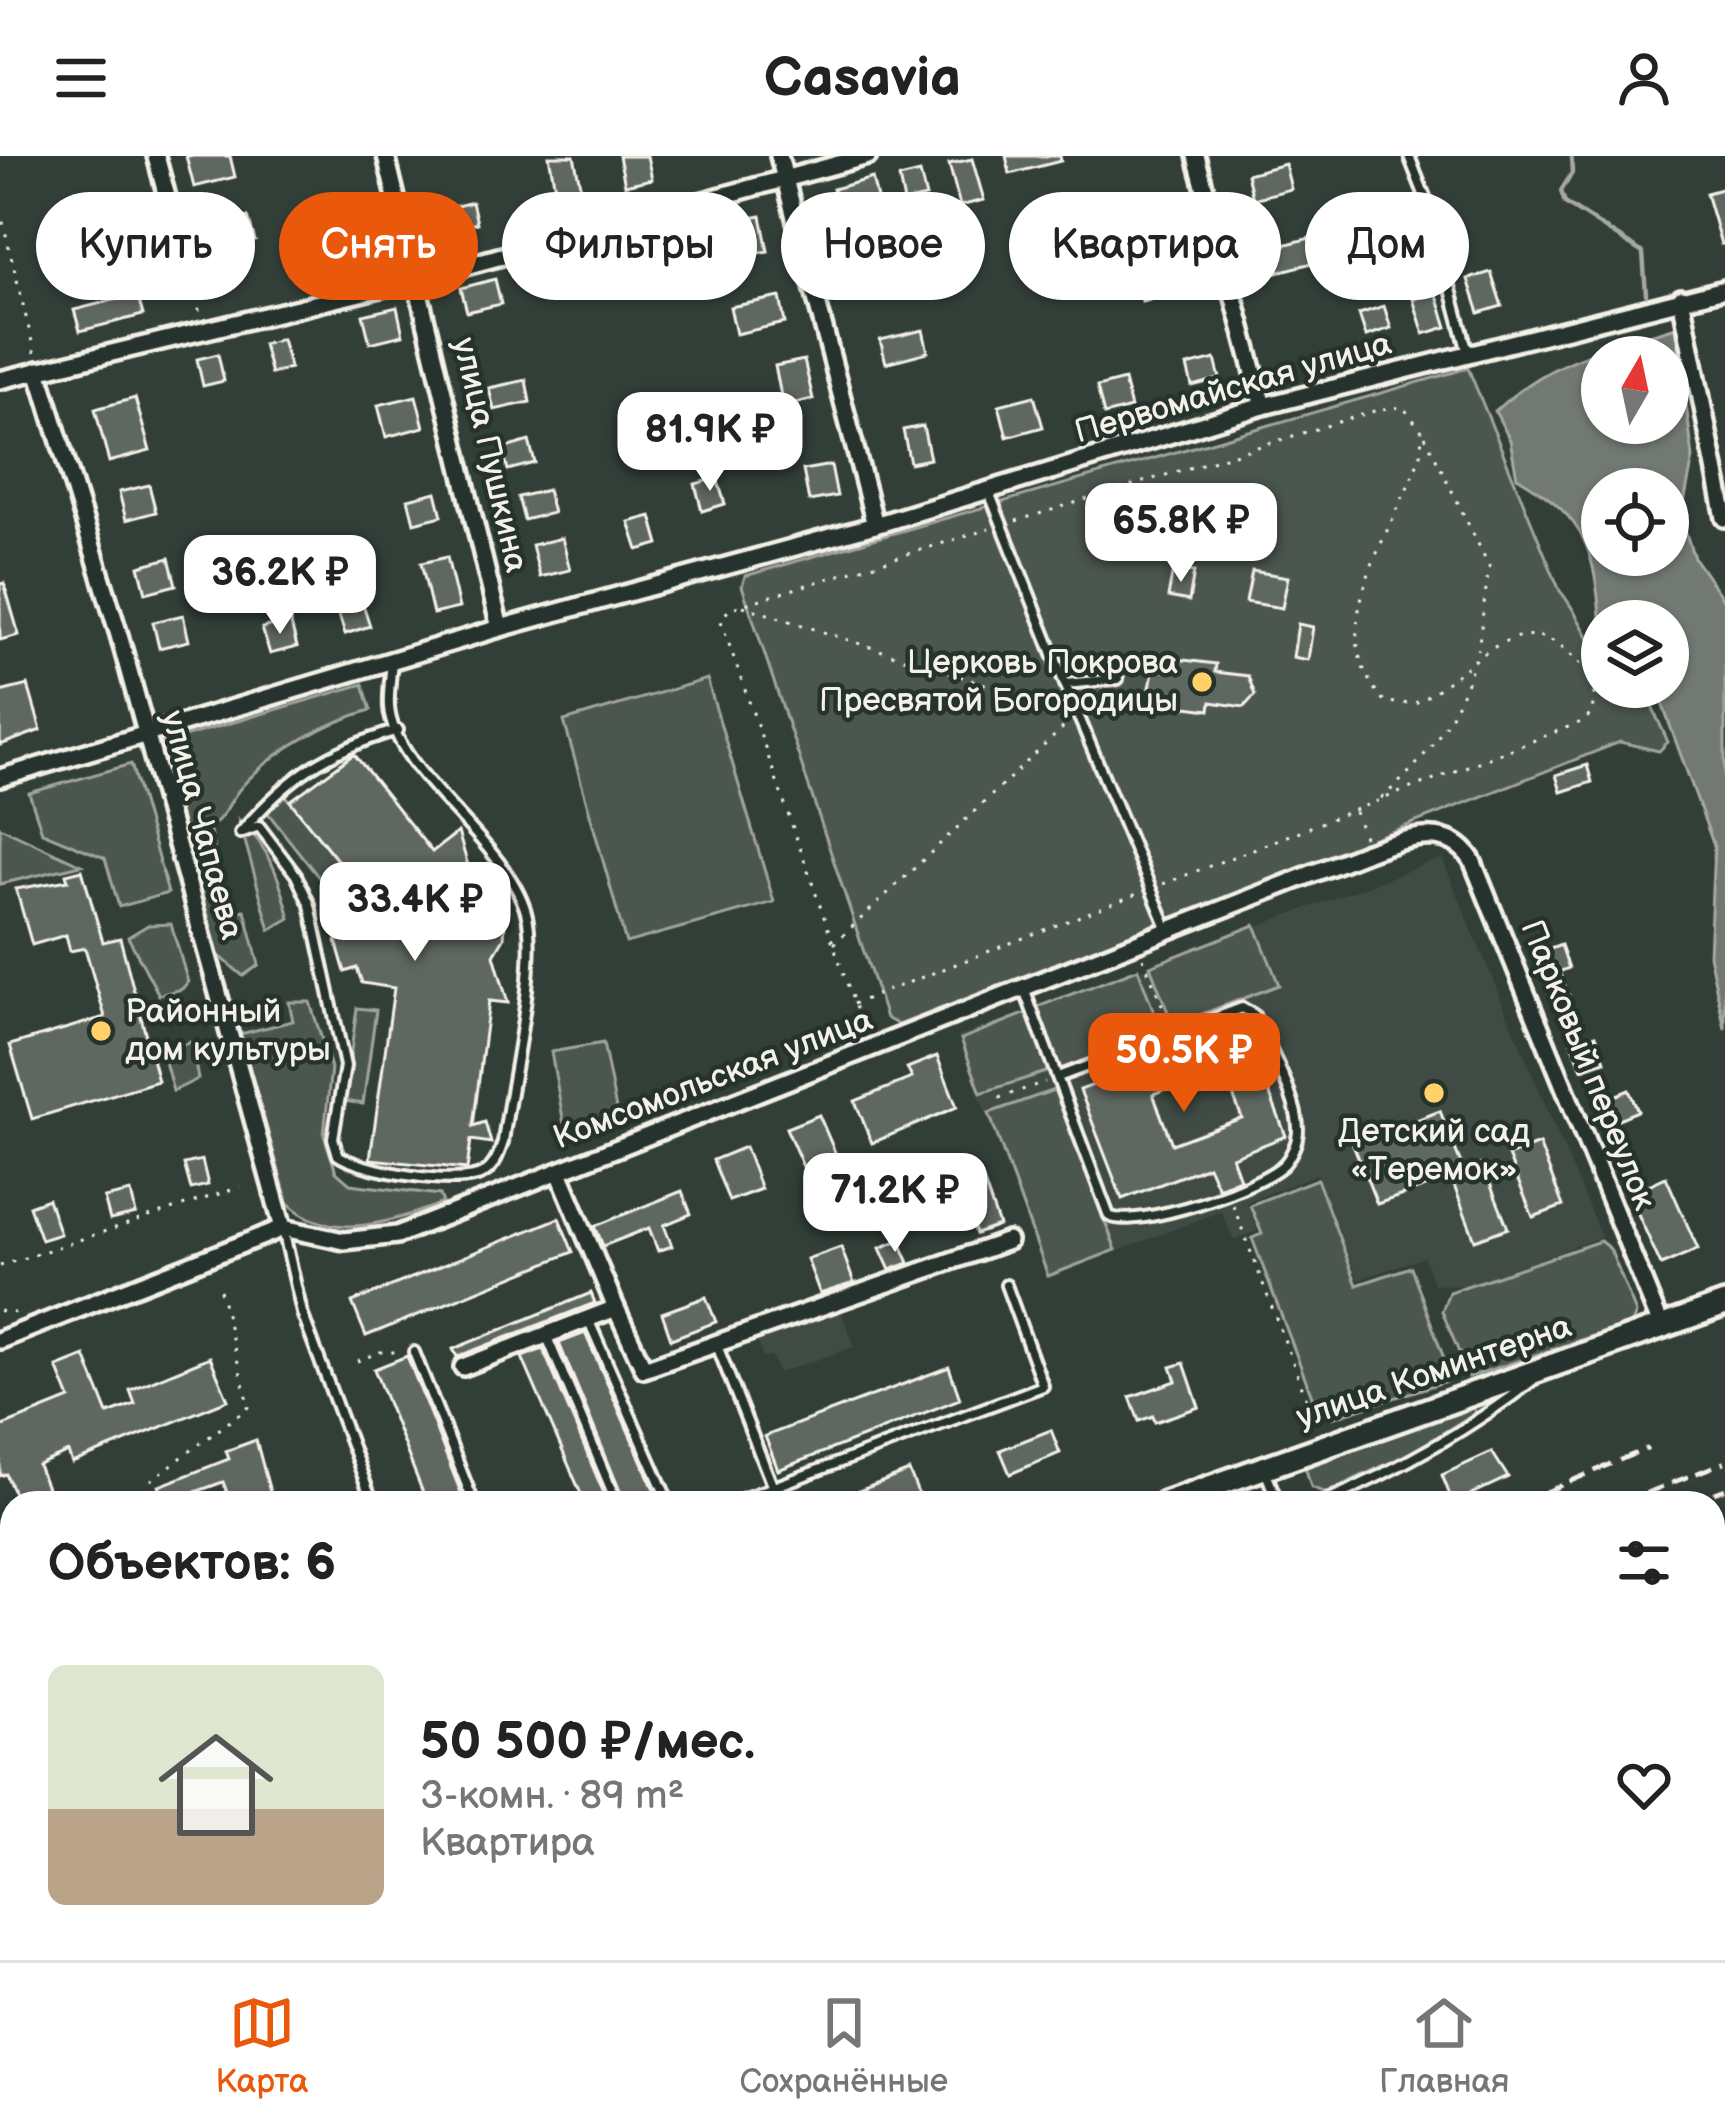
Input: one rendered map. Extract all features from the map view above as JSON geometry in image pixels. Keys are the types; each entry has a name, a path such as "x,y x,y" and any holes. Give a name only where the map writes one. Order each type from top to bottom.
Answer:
{"street":[{"path":"156,156 166,192"},
{"name":"улица Пушкина","path":"386,156 395,192"},
{"path":"779,156 875,525"},
{"path":"478,263 868,156"},
{"path":"1196,156 1263,406"},
{"name":"Первомайская улица","path":"0,778 500,628 875,525 1263,406 1725,289"},
{"path":"1681,298 1725,518"},
{"path":"0,380 326,300"},
{"name":"улица Пушкина","path":"423,300 500,628"},
{"name":"улица Чапаева","path":"38,370 146,734 283,1228"},
{"name":"Комсомольская улица","path":"0,1340 283,1228 374,1241 1370,851 1419,837 1444,837"},
{"name":"Парковый переулок","path":"1444,837 1472,860 1662,1328"},
{"path":"559,1172 644,1369 1008,1241"},
{"name":"улица Коминтерна","path":"1197,1491 1544,1372 1725,1304"},
{"path":"464,1367 616,1308"}],"lane":[{"path":"1409,156 1430,207 1468,353"},
{"path":"989,490 1169,933"},
{"path":"392,660 388,711 398,730 409,754 506,869 528,922 503,1142 487,1171 469,1180 367,1167 338,1155 332,1138 345,1066 310,905 296,875 259,826 240,832 277,790 339,747 398,730"},
{"path":"1065,684 1118,679"},
{"path":"1024,989 1105,1207 1119,1221 1130,1223 1260,1179 1284,1164 1297,1142 1297,1114 1254,1015 1243,1008 1058,1077"},
{"path":"283,1228 302,1313 369,1491"},
{"path":"758,1491 1043,1385 1006,1285"},
{"path":"588,1319 664,1491"},
{"path":"546,1336 611,1491"},
{"path":"716,1342 774,1491"},
{"path":"414,1352 469,1491"},
{"path":"1348,1491 1481,1420 1544,1372"},
{"path":"1263,1466 1273,1491"}],"path":[{"path":"0,210 38,370"},
{"path":"196,300 204,328"},
{"path":"867,1042 722,631 724,614 1381,409 1403,407 1422,431 1489,566 1487,613 1458,704 1404,779 1375,802"},
{"path":"853,1004 1584,722 1592,713 1595,683 1552,644 1519,637 1476,654 1438,689 1400,707 1385,702 1364,675 1354,641 1360,601 1415,473 1422,431"},
{"path":"741,606 1078,714 832,945"},
{"path":"1354,810 1370,851"},
{"path":"1138,945 1168,1022"},
{"path":"999,1098 1058,1077"},
{"path":"0,1266 239,1187"},
{"path":"1234,1208 1318,1428"},
{"path":"147,1491 150,1481 249,1407 218,1282"},
{"path":"357,1361 380,1352 414,1352"}],"shaded area":[{"path":"1676,327 1677,336 1646,336"},
{"path":"1581,358 1581,444 1689,444 1689,427 1693,458 1689,478 1689,468 1581,468 1581,535 1561,509 1517,477 1510,440 1495,411 1559,367"},
{"path":"1468,368 1560,591 1581,623 1581,708 1653,708 1668,742 1659,751 1620,742 899,1025 886,1018 742,586 745,576"},
{"path":"1689,543 1694,558 1725,602 1725,1029 1709,955 1714,846 1664,708 1689,708 1689,600 1598,600 1595,576 1689,576"},
{"path":"707,679 774,902 626,943 564,721"},
{"path":"363,684 371,710 286,749 243,785 209,828 230,913 245,910 259,965 243,976 216,953 160,744"},
{"path":"131,764 168,893 119,907 105,858 42,832 29,793"},
{"path":"280,788 351,878 331,893 260,803"},
{"path":"239,820 266,853 290,918 270,930"},
{"path":"0,827 81,865 0,884"},
{"path":"1442,858 1601,1237 1465,1286 1433,1284 1424,1257 1358,1280 1317,1174 1247,1202 1257,1231 1245,1236 1234,1240 1221,1211 1047,1279 958,1037"},
{"path":"171,924 188,982 182,989 159,995 128,937 148,925"},
{"path":"1255,925 1279,985 1173,1025 1150,966"},
{"path":"1138,969 1161,1031 1061,1069 1037,1007"},
{"path":"289,1002 310,1002 331,1068 324,1135 336,1172 350,1184 440,1195 443,1203 385,1222 343,1226 305,1216 288,1203 240,1034 293,1021"},
{"path":"357,1008 376,1010 363,1104 344,1101"},
{"path":"1027,1013 1049,1071 981,1093 961,1039"},
{"path":"191,1042 198,1079 173,1091 162,1051"},
{"path":"603,1043 617,1114 564,1124 551,1052"},
{"path":"1054,1090 1116,1250 1048,1276 989,1113"},
{"path":"1317,1179 1357,1285 1411,1267 1448,1370 1447,1381 1332,1418 1318,1412 1252,1238 1262,1234 1250,1205"},
{"path":"1600,1241 1610,1249 1636,1313 1632,1323 1469,1377 1442,1311 1449,1292"},
{"path":"840,1307 854,1347 778,1373 772,1356 763,1358 755,1335"},
{"path":"1473,1404 1475,1413 1414,1451 1329,1491 1311,1487 1303,1459"}],"building":[{"path":"186,156 230,156 235,177 194,187"},
{"path":"549,156 574,156 582,192 556,192"},
{"path":"619,156 647,156 652,179 625,185"},
{"path":"1006,156 1060,156 1061,161 1010,174"},
{"path":"972,159 982,192 956,192 949,164"},
{"path":"1285,164 1291,189 1251,192 1247,174"},
{"path":"920,173 925,192 902,192 899,178"},
{"path":"872,178 875,192 834,192"},
{"path":"1725,188 1725,244 1721,244 1706,193"},
{"path":"761,216 768,251 757,253 757,217"},
{"path":"1305,239 1305,265 1281,271 1281,246"},
{"path":"1491,272 1502,306 1479,313 1469,279"},
{"path":"495,279 501,304 467,312 464,300 478,300 478,284"},
{"path":"780,297 785,323 736,334 730,307"},
{"path":"113,300 139,300 143,315 80,331 74,310"},
{"path":"1413,300 1439,300 1447,327 1424,334"},
{"path":"1384,306 1391,328 1366,336 1359,314"},
{"path":"397,307 403,335 370,343 363,315"},
{"path":"923,330 928,352 886,363 880,340"},
{"path":"282,339 290,368 271,374 263,344"},
{"path":"218,354 224,381 203,386 197,359"},
{"path":"1215,359 1220,379 1192,386 1187,366"},
{"path":"804,360 813,399 783,406 775,366"},
{"path":"526,380 530,402 494,410 489,388"},
{"path":"1124,380 1131,408 1104,415 1097,387"},
{"path":"416,396 424,427 386,437 378,405"},
{"path":"1034,396 1043,427 1007,437 999,405"},
{"path":"135,398 150,451 109,462 95,409"},
{"path":"923,426 930,459 910,463 903,430"},
{"path":"529,441 535,463 508,470 502,449"},
{"path":"831,465 837,496 809,501 803,470"},
{"path":"717,478 725,504 702,511 695,484"},
{"path":"149,485 156,512 126,520 119,492"},
{"path":"547,490 553,513 524,520 518,497"},
{"path":"436,492 442,516 414,523 408,499"},
{"path":"651,516 659,544 638,550 629,522"},
{"path":"562,538 570,570 540,577 532,545"},
{"path":"447,557 459,608 433,614 421,563"},
{"path":"169,558 176,585 146,593 139,566"},
{"path":"1173,569 1194,572 1189,601 1168,597"},
{"path":"1252,571 1288,577 1282,608 1246,602"},
{"path":"4,583 19,635 0,640 0,584"},
{"path":"362,601 370,626 345,634 337,609"},
{"path":"183,615 189,641 159,648 153,622"},
{"path":"290,620 297,647 270,654 262,628"},
{"path":"1298,624 1313,627 1308,660 1293,657"},
{"name":"Церковь Покрова Пресвятой Богородицы","path":"1168,658 1216,664 1215,672 1248,676 1255,695 1244,707 1211,702 1210,710 1162,704 1164,689 1150,688 1153,670 1166,671"},
{"path":"28,685 41,730 0,745 0,692"},
{"path":"354,754 432,852 458,832 472,879 491,889 506,911 504,938 494,955 508,1003 489,1001 473,1126 485,1122 491,1143 471,1140 467,1169 370,1159 394,988 362,983 357,968 345,972 336,941 349,937 344,922 370,901 290,801"},
{"path":"1587,765 1592,782 1561,792 1556,775"},
{"name":"Районный дом культуры","path":"82,870 103,942 120,938 158,1081 32,1119 10,1045 105,1017 85,948 70,951 66,935 32,945 16,889 68,880 66,874"},
{"path":"1561,945 1569,968 1559,972 1569,995 1555,999 1537,954"},
{"path":"1244,1027 1286,1136 1232,1157 1240,1179 1218,1188 1208,1166 1122,1199 1080,1090","holes":["1222,1067 1242,1118 1172,1144 1153,1094"]},
{"path":"1596,1035 1605,1061 1582,1069 1572,1043"},
{"path":"937,1056 957,1107 872,1143 855,1101 912,1078 907,1068"},
{"path":"1629,1090 1638,1111 1606,1124 1597,1103"},
{"path":"1440,1111 1464,1171 1482,1164 1508,1228 1475,1240 1451,1178 1377,1204 1353,1144"},
{"path":"819,1115 837,1157 805,1171 786,1128"},
{"path":"1539,1144 1563,1206 1533,1217 1508,1156"},
{"path":"745,1147 761,1189 729,1201 713,1160"},
{"path":"202,1160 208,1185 191,1189 184,1164"},
{"path":"1666,1177 1698,1249 1661,1265 1629,1194"},
{"path":"983,1180 999,1226 976,1234 960,1187"},
{"path":"682,1191 691,1214 664,1225 672,1246 658,1251 649,1228 603,1246 595,1226"},
{"path":"131,1192 136,1214 110,1220 104,1198"},
{"path":"48,1199 60,1234 41,1240 29,1206"},
{"path":"559,1218 573,1252 366,1336 352,1302"},
{"path":"899,1240 909,1263 890,1270 880,1248"},
{"path":"841,1247 854,1283 820,1294 807,1259"},
{"path":"591,1293 595,1303 457,1357 453,1349"},
{"path":"706,1297 716,1322 671,1339 662,1313"},
{"path":"585,1333 655,1491 620,1491 559,1343"},
{"path":"543,1349 603,1491 580,1491 522,1357"},
{"path":"85,1356 108,1414 135,1404 130,1390 210,1357 228,1400 72,1463 68,1452 38,1465 48,1491 13,1491 6,1474 0,1476 0,1427 70,1399 57,1367"},
{"path":"407,1356 460,1491 422,1491 374,1369"},
{"path":"1184,1363 1199,1407 1155,1422 1153,1416 1139,1421 1130,1397 1176,1381 1171,1367"},
{"path":"949,1367 960,1399 778,1470 765,1436"},
{"path":"1051,1430 1060,1453 1010,1474 1000,1450"},
{"path":"256,1440 270,1491 226,1491 223,1482 198,1491 161,1491 159,1486 229,1459 226,1451"},
{"path":"1492,1452 1508,1477 1478,1491 1448,1491 1442,1475"},
{"path":"909,1471 917,1491 859,1491"}],"waterway":[{"path":"1571,156 1572,173 1561,191 1565,203 1643,253 1646,294"}],"railway":[{"path":"1548,1491 1648,1448"},
{"path":"1651,1491 1725,1462"},
{"path":"1720,1491 1725,1489"}],"place":[{"name":"Церковь Покрова Пресвятой Богородицы","path":"1202,682"},
{"name":"Районный дом культуры","path":"101,1031"},
{"name":"Детский сад «Теремок»","path":"1434,1093"}]}
